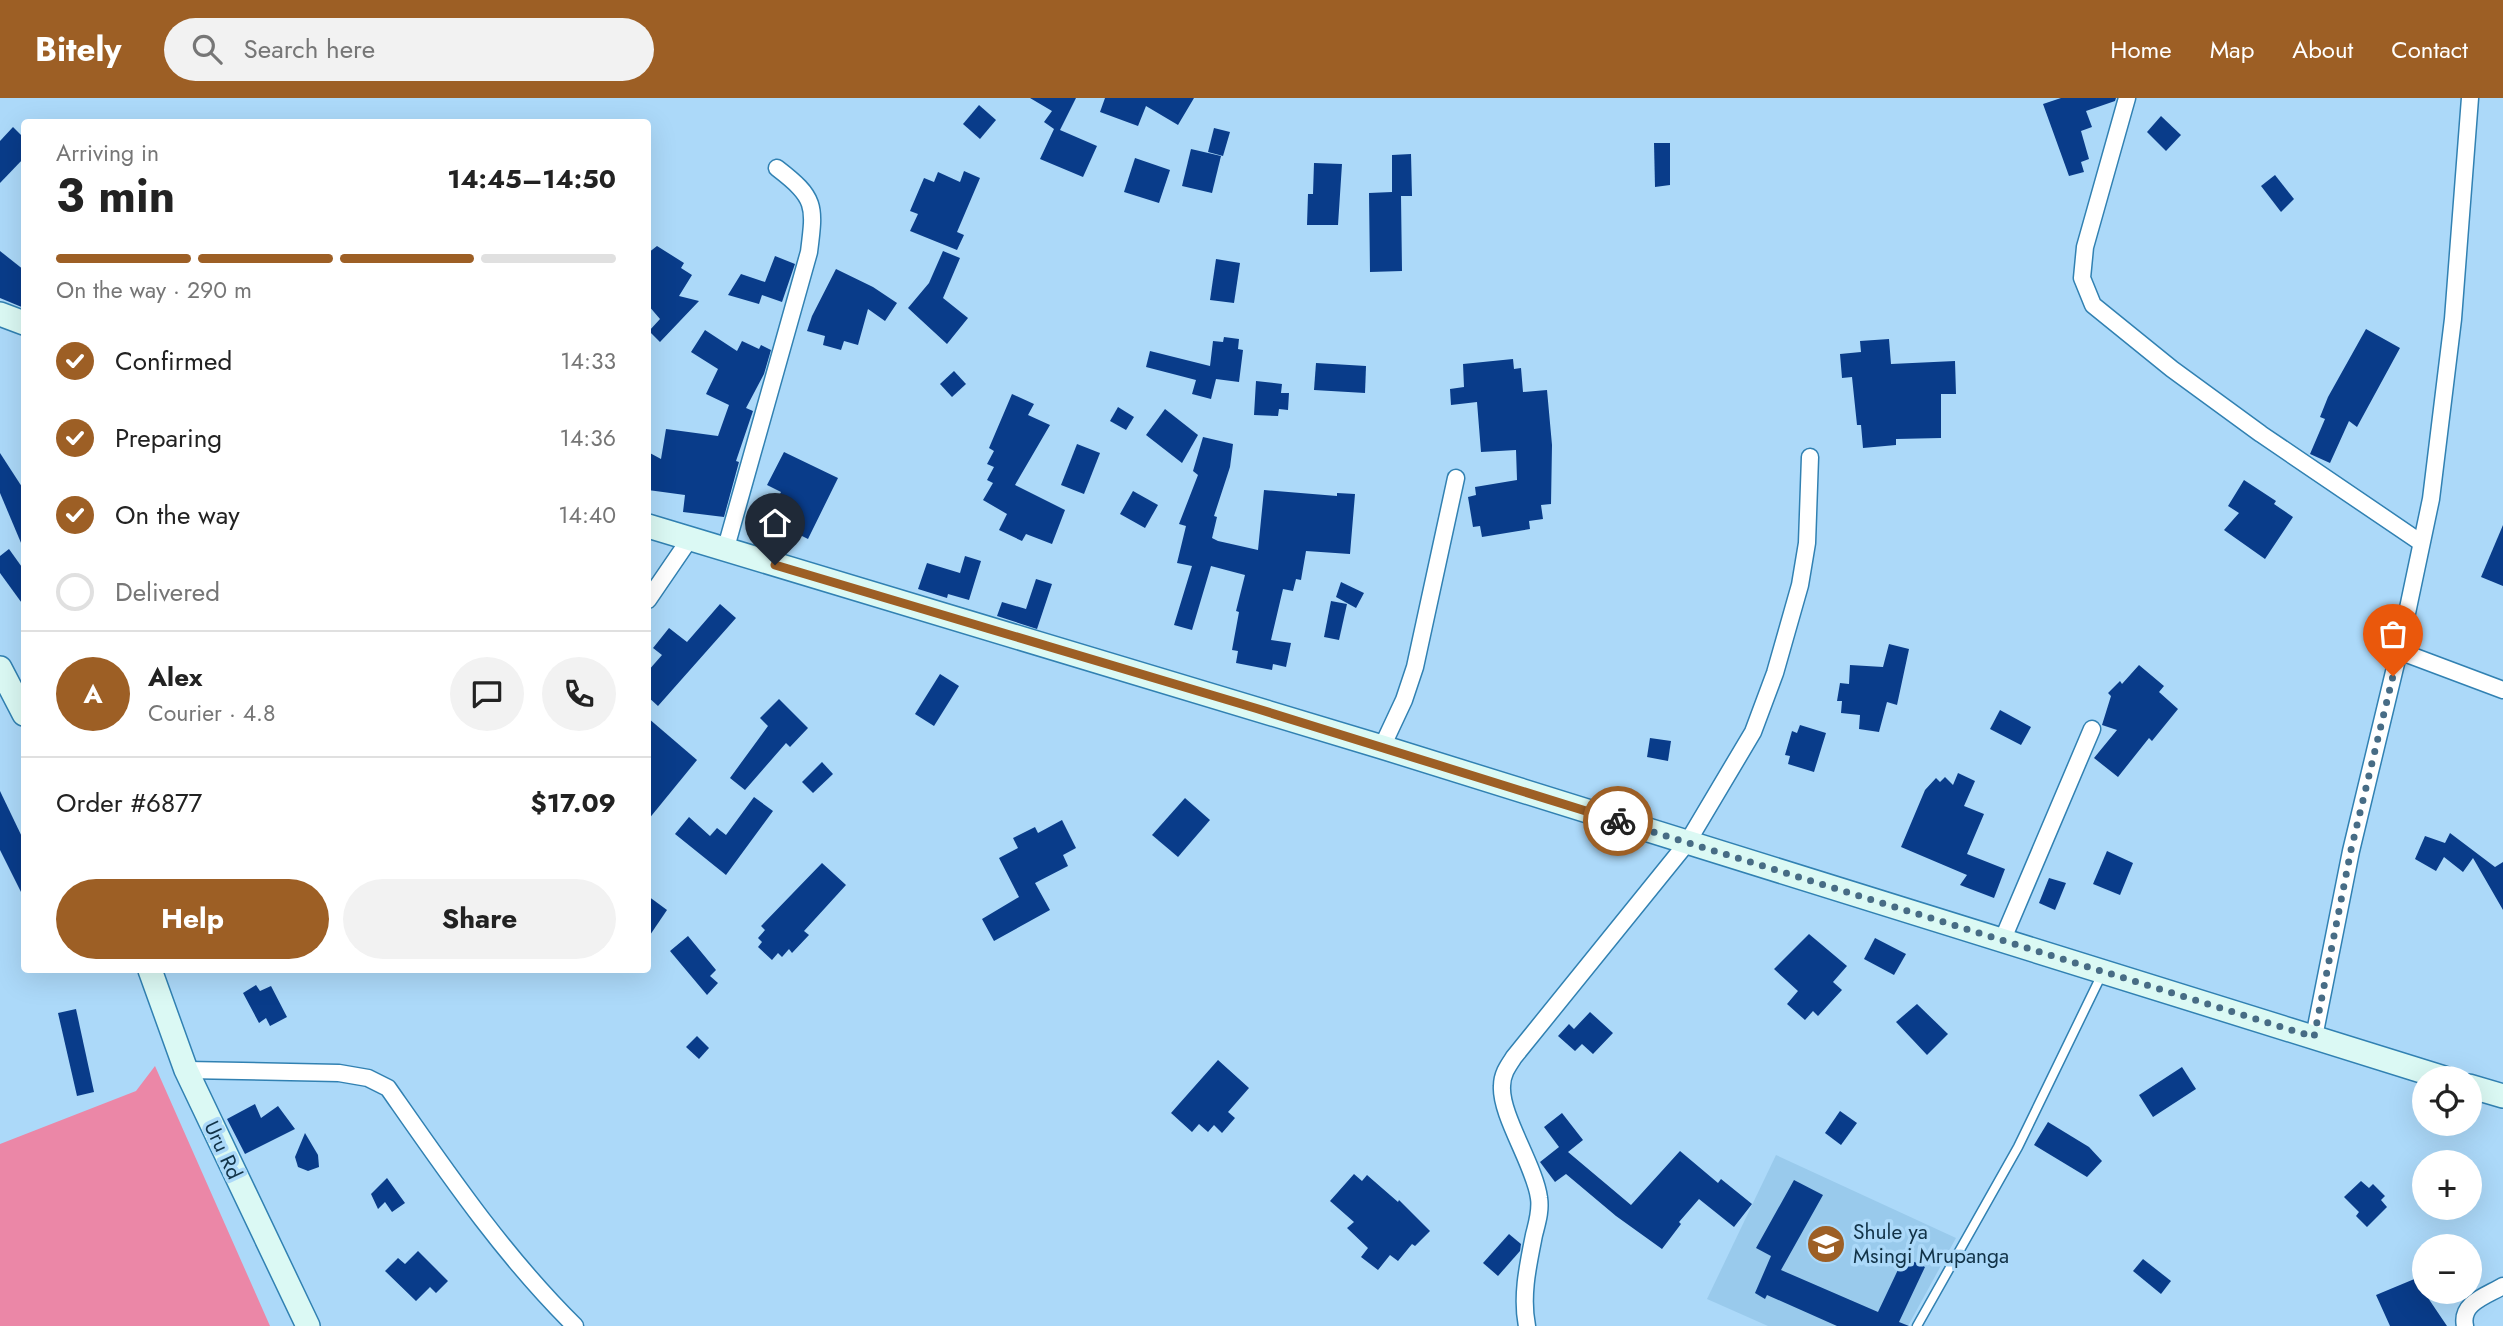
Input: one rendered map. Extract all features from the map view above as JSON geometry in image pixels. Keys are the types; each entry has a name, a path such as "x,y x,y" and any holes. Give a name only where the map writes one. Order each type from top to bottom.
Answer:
{"street":[{"path":"2127,98 2085,247 2082,278 2093,305 2172,369 2261,434 2420,542"},
{"path":"2314,1037 2351,850 2399,652 2431,499 2444,396 2470,98"},
{"path":"725,551 809,253 813,217 809,199 800,186 777,168"},
{"path":"0,314 21,322"},
{"path":"1527,1326 1524,1309 1527,1272 1539,1215 1539,1198 1506,1105 1502,1088 1504,1073 1522,1047 1687,843 1753,732 1775,673 1802,574 1807,543 1810,457"},
{"path":"1382,747 1404,700 1415,667 1456,478"},
{"path":"651,527 1382,747 2412,1068"},
{"path":"651,596 689,540"},
{"path":"2399,652 2500,683"},
{"path":"0,668 13,704"},
{"path":"2002,941 2092,729"},
{"name":"Uru Rd","path":"151,973 186,1070 308,1326"},
{"path":"186,1070 339,1073 368,1078 388,1088 480,1217 575,1326"},
{"path":"2482,1090 2503,1096"},
{"path":"2465,1326 2463,1317 2467,1307 2503,1286"}],"lane":[{"path":"1917,1326 2018,1147 2103,972"}],"shaded area":[{"path":"155,1066 270,1326 0,1326 0,1144 136,1091"},
{"path":"1776,1155 1956,1238 1908,1326 1768,1326 1707,1299"}],"building":[{"path":"1030,98 1076,98 1060,130 1097,146 1083,177 1040,159 1054,129 1044,122 1052,111"},
{"path":"1105,98 1194,98 1178,125 1146,106 1138,126 1100,112"},
{"path":"2061,98 2116,98 2115,101 2086,111 2092,127 2081,131 2089,159 2081,162 2084,172 2069,176 2043,104"},
{"path":"979,105 996,120 980,139 963,124"},
{"path":"2161,116 2181,135 2166,151 2147,132"},
{"path":"13,127 21,135 21,161 0,183 0,141"},
{"path":"1214,128 1230,132 1223,156 1208,152"},
{"path":"1654,143 1670,143 1670,185 1655,187"},
{"path":"1191,149 1221,156 1212,193 1182,186"},
{"path":"1411,154 1412,196 1401,196 1402,271 1370,272 1369,193 1392,192 1392,155"},
{"path":"1135,158 1170,170 1159,203 1124,192"},
{"path":"1314,163 1342,164 1338,225 1307,225 1308,194 1313,194"},
{"path":"964,171 980,178 957,232 964,235 957,250 910,231 918,214 910,211 924,178 934,182 938,172 960,182"},
{"path":"2275,175 2294,199 2281,212 2261,186"},
{"path":"657,246 684,263 681,268 692,275 679,296 699,301 660,342 651,333 651,329 660,319 651,308 651,251"},
{"path":"0,251 21,268 21,307 0,298"},
{"path":"943,251 960,258 943,298 968,318 947,344 908,308 929,283"},
{"path":"775,256 795,264 782,302 762,295 759,304 728,295 741,274 765,282"},
{"path":"1216,259 1240,263 1234,303 1210,300"},
{"path":"836,269 873,287 897,303 885,321 868,309 858,345 844,341 841,350 823,345 825,336 807,331"},
{"path":"2366,329 2400,348 2357,427 2349,421 2330,463 2310,454 2325,419 2320,417 2328,397"},
{"path":"705,330 737,351 742,341 759,349 761,345 771,350 764,374 746,408 753,411 736,461 739,462 724,517 683,512 685,495 651,490 651,454 661,459 666,429 718,436 729,405 706,394 718,369 691,352"},
{"path":"1224,337 1239,339 1238,349 1243,350 1239,382 1216,379 1211,399 1192,394 1196,380 1146,367 1150,351 1210,366 1213,341 1223,342"},
{"path":"1889,339 1891,364 1955,361 1956,394 1941,394 1941,438 1896,439 1896,445 1863,448 1861,425 1857,425 1852,377 1842,378 1840,354 1861,352 1860,341"},
{"path":"1513,359 1514,369 1521,368 1523,392 1547,390 1552,445 1551,504 1541,505 1543,519 1529,521 1530,529 1482,537 1480,526 1473,527 1468,497 1476,495 1475,487 1517,480 1516,450 1481,452 1477,402 1451,405 1450,389 1464,387 1463,364"},
{"path":"1316,363 1366,366 1365,393 1314,390"},
{"path":"954,371 966,384 952,397 940,384"},
{"path":"1256,381 1282,384 1281,393 1289,393 1288,410 1279,409 1278,416 1254,415"},
{"path":"1012,394 1034,404 1028,415 1050,425 1015,485 1065,510 1052,544 1026,534 1022,541 999,530 1007,514 983,500 993,483 987,480 994,467 987,464 994,451 989,448"},
{"path":"1118,407 1134,417 1126,430 1110,421"},
{"path":"1165,409 1198,435 1182,463 1146,435"},
{"path":"1203,437 1233,444 1230,467 1214,516 1217,517 1212,538 1218,541 1258,550 1264,490 1337,496 1337,493 1355,494 1350,554 1306,551 1301,580 1296,579 1293,591 1283,589 1271,640 1291,643 1286,667 1273,664 1272,670 1236,663 1238,651 1232,650 1239,612 1236,611 1245,575 1211,566 1192,630 1174,625 1192,566 1177,563 1186,526 1179,524 1198,475 1193,471"},
{"path":"1077,444 1100,453 1084,494 1061,485"},
{"path":"784,452 838,478 808,539 768,519 781,492 767,485"},
{"path":"0,453 21,485 21,543 0,493"},
{"path":"2244,480 2276,501 2274,504 2293,517 2265,559 2224,530 2239,513 2228,506"},
{"path":"1133,491 1158,505 1145,528 1120,514"},
{"path":"2503,525 2503,586 2481,577"},
{"path":"9,549 21,566 21,602 0,573 0,556"},
{"path":"965,556 981,561 969,600 948,594 947,598 918,589 927,563 960,573"},
{"path":"1036,579 1052,584 1037,629 997,616 1002,602 1026,609"},
{"path":"1341,582 1364,593 1356,608 1336,597"},
{"path":"1331,601 1347,604 1339,640 1324,637"},
{"path":"720,604 736,618 658,706 651,700 651,668 662,655 653,648 669,628 687,642"},
{"path":"1889,644 1909,649 1897,705 1887,702 1879,732 1859,729 1860,715 1841,713 1842,701 1837,701 1840,683 1849,684 1850,665 1883,667"},
{"path":"2139,665 2164,686 2159,692 2178,709 2152,741 2149,738 2118,777 2094,758 2117,730 2102,725 2111,696 2108,693 2120,681 2122,684"},
{"path":"940,674 959,686 934,726 915,714"},
{"path":"779,699 808,728 790,747 786,743 745,790 730,778 768,726 760,718"},
{"path":"2000,710 2031,727 2021,745 1990,729"},
{"path":"651,721 697,760 651,816"},
{"path":"1800,725 1826,733 1814,772 1788,764 1790,756 1785,755 1792,731 1797,733"},
{"path":"1650,738 1671,741 1668,761 1647,757"},
{"path":"822,762 833,774 813,793 802,782"},
{"path":"1958,773 1975,781 1964,806 1984,814 1967,854 2005,869 1994,898 1960,885 1967,875 1901,847 1925,790 1936,778 1940,782 1945,777 1953,785"},
{"path":"0,791 21,835 21,892 0,850"},
{"path":"754,797 773,811 726,875 675,834 689,817 710,836 717,828 726,835"},
{"path":"1185,798 1210,820 1178,857 1152,835"},
{"path":"1062,820 1076,848 1063,855 1068,866 1035,883 1050,910 994,941 982,919 1019,897 999,858 1018,848 1013,838 1035,827 1038,833"},
{"path":"2450,833 2495,867 2503,862 2503,910 2473,858 2463,872 2444,857 2436,871 2415,859 2425,836 2445,843"},
{"path":"2107,851 2133,863 2120,895 2093,884"},
{"path":"822,863 846,885 804,931 809,935 792,953 789,949 782,957 778,953 772,960 758,947 762,942 758,938 765,930 761,926"},
{"path":"2049,878 2066,883 2055,910 2039,903"},
{"path":"651,898 667,910 651,934"},
{"path":"1809,934 1847,966 1833,982 1842,990 1818,1016 1813,1011 1805,1020 1787,1004 1798,991 1774,969"},
{"path":"688,936 716,970 710,976 718,983 707,995 670,951"},
{"path":"1875,938 1906,954 1894,975 1864,959"},
{"path":"256,985 260,991 271,986 287,1017 270,1026 266,1018 259,1023 243,993"},
{"path":"1917,1004 1948,1034 1927,1055 1896,1022"},
{"path":"76,1009 94,1092 77,1096 58,1013"},
{"path":"1590,1012 1613,1033 1593,1054 1582,1044 1575,1051 1558,1036 1569,1024 1574,1029"},
{"path":"697,1036 709,1048 699,1059 686,1047"},
{"path":"1218,1060 1249,1088 1228,1112 1235,1118 1222,1133 1214,1125 1208,1132 1199,1124 1192,1132 1171,1113"},
{"path":"2182,1067 2196,1089 2153,1117 2139,1095"},
{"path":"255,1104 261,1118 278,1106 295,1129 245,1154 227,1119"},
{"path":"1840,1111 1857,1123 1841,1145 1825,1133"},
{"path":"1562,1113 1583,1140 1568,1152 1631,1205 1680,1151 1718,1183 1721,1179 1752,1204 1734,1227 1699,1199 1679,1222 1681,1224 1662,1249 1616,1216 1566,1174 1555,1182 1540,1162 1559,1147 1544,1127"},
{"path":"2048,1122 2089,1147 2102,1161 2087,1177 2034,1145"},
{"path":"305,1133 318,1155 319,1167 308,1171 298,1167 295,1157"},
{"path":"1354,1174 1362,1181 1367,1175 1398,1202 1399,1200 1430,1231 1415,1246 1412,1244 1398,1261 1390,1255 1378,1270 1361,1257 1368,1248 1347,1228 1354,1222 1330,1201"},
{"path":"387,1178 405,1203 392,1212 385,1202 378,1209 371,1194"},
{"path":"1794,1180 1823,1195 1781,1270 1878,1312 1904,1257 1925,1267 1899,1322 1909,1326 1837,1326 1767,1295 1765,1299 1755,1293 1771,1256 1756,1248"},
{"path":"2361,1181 2369,1188 2373,1184 2385,1196 2381,1200 2387,1207 2367,1227 2356,1216 2359,1212 2344,1197"},
{"path":"1509,1234 1521,1244 1520,1251 1498,1276 1483,1263"},
{"path":"418,1251 448,1281 436,1293 430,1287 416,1301 385,1271 398,1258 405,1264"},
{"path":"2143,1259 2171,1281 2161,1294 2133,1271"},
{"path":"2412,1280 2412,1304 2432,1304 2447,1326 2390,1326 2376,1295"}],"way so far":[{"path":"1618,821 2314,1037 2351,850 2393,676"}],"place":[{"name":"Shule ya Msingi Mrupanga","path":"1826,1244"}],"route":[{"path":"775,565 1255,708 1618,821"}]}
